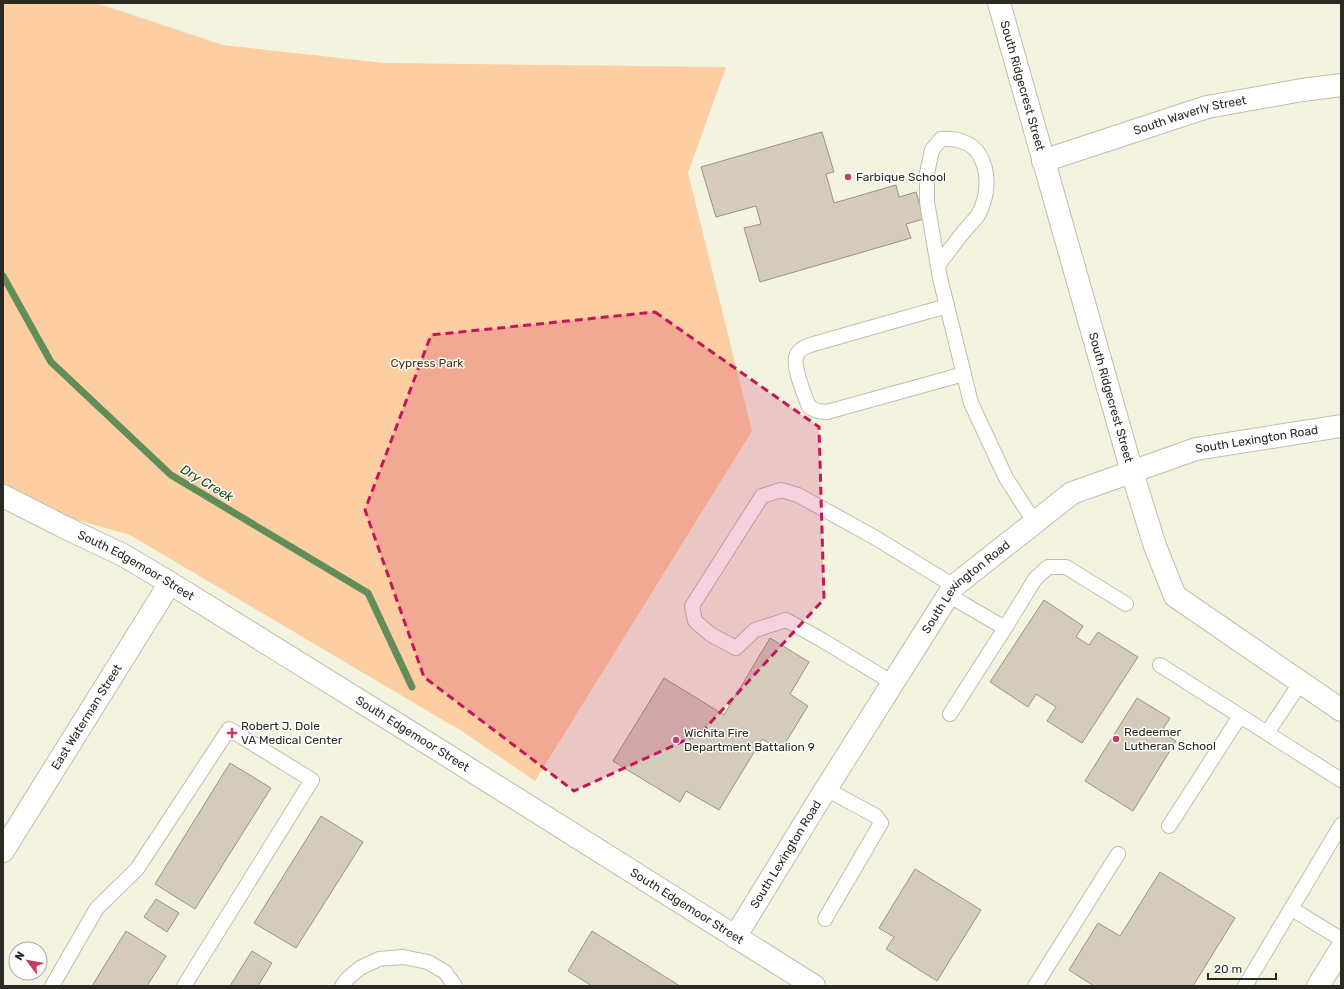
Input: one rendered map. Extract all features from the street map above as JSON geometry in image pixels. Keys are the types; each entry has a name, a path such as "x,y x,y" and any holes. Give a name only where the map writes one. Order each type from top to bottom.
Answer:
{"street":[{"name":"South Ridgecrest Street","path":"999,3 1132,472 1155,546 1175,596 1341,710"},
{"name":"South Waverly Street","path":"1043,161 1207,107 1302,90 1341,85"},
{"name":"South Lexington Road","path":"735,937 951,591 1072,494 1196,449 1341,426"},
{"name":"South Edgemoor Street","path":"3,496 64,528 123,555 170,583 428,742 809,985"},
{"name":"East Waterman Street","path":"3,851 170,583"},
{"path":"1318,986 1341,949"}],"lane":[{"path":"938,265 978,214 985,196 988,182 984,163 977,150 966,143 953,138 941,139 932,150 927,173 927,202 938,265 971,403 1003,471 1035,523"},
{"path":"947,306 810,344 802,348 796,358 796,367 809,407 818,411 827,412 964,374"},
{"path":"893,683 786,620 755,630 736,648 710,634 694,621 692,606 762,496 781,490 798,495 874,537 1005,628"},
{"path":"950,714 1035,579 1048,567 1066,567 1126,604"},
{"path":"1160,665 1341,780"},
{"path":"1267,733 1301,682"},
{"path":"1169,826 1240,716"},
{"path":"52,986 97,908 137,869 229,729 312,780 184,986"},
{"path":"825,919 881,823 876,816 826,789"},
{"path":"1245,986 1341,825"},
{"path":"1035,986 1118,854"},
{"path":"1292,909 1341,939"},
{"path":"342,986 347,979 360,968 379,959 403,957 428,962 445,972 455,986"}],"highlighted area":[{"path":"655,312 819,427 824,599 701,733 574,791 424,677 365,510 431,335"}],"green space":[{"name":"Cypress Park","path":"3,3 97,3 223,45 385,63 726,67 688,173 752,431 535,781 453,725 458,729 130,535 11,501 3,496"}],"building":[{"path":"822,132 834,172 826,174 834,203 896,185 899,197 916,192 924,219 906,224 911,238 760,282 744,228 761,224 756,206 716,217 701,167"},
{"path":"1044,600 1083,626 1076,637 1089,645 1098,632 1138,657 1082,743 1047,721 1056,707 1036,694 1028,707 990,682"},
{"path":"770,638 809,662 790,694 808,706 781,750 762,739 719,810 686,791 680,802 613,761 664,678 724,715"},
{"path":"1137,698 1170,718 1161,732 1176,741 1133,811 1085,781"},
{"path":"230,763 271,788 195,909 155,884"},
{"path":"321,816 363,842 296,948 254,923"},
{"path":"915,869 981,910 937,981 886,949 894,937 879,928"},
{"path":"1160,872 1235,918 1193,986 1094,986 1069,970 1098,923 1120,936"},
{"path":"156,899 179,913 167,932 144,917"},
{"path":"126,931 166,956 147,986 92,986"},
{"path":"592,931 680,986 592,986 568,971"},
{"path":"252,951 272,963 258,986 230,986"}],"waterway":[{"name":"Dry Creek","path":"3,276 51,362 171,475 368,593 412,687"}],"place":[{"name":"Farbique School","path":"848,177"},
{"name":"Robert J. Dole VA Medical Center","path":"232,733"},
{"name":"Redeemer Lutheran School","path":"1116,739"},
{"name":"Wichita Fire Department Battalion 9","path":"676,740"}]}
